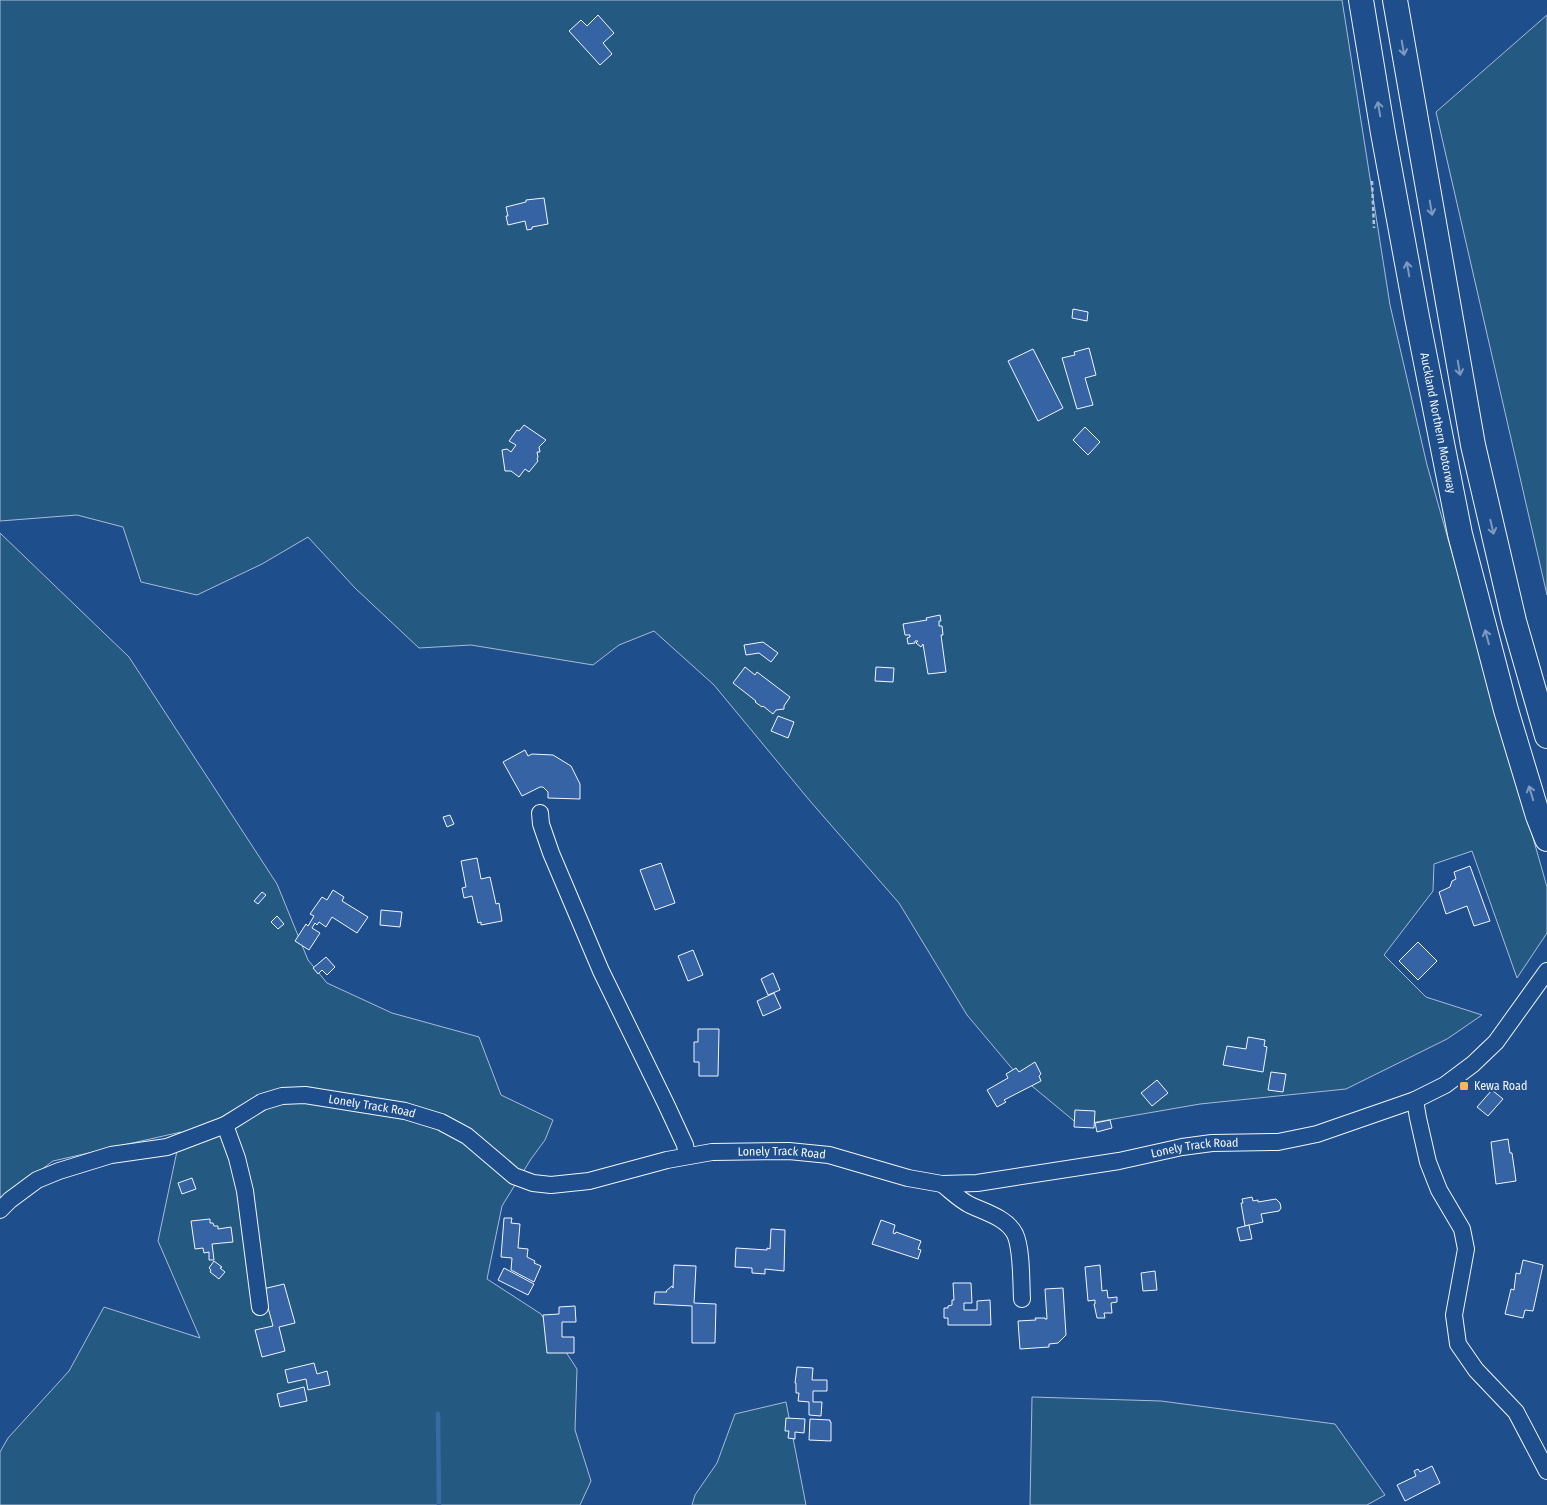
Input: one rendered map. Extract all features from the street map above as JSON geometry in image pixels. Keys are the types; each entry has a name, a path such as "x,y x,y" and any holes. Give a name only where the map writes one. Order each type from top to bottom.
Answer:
{"highway":[{"name":"Auckland Northern Motorway","path":"1361,0 1383,133 1460,534 1506,710 1538,816 1547,839"},
{"path":"1395,0 1473,445 1514,621 1547,736"}],"street":[{"path":"540,813 541,824 550,853 601,971 666,1104 687,1156"},
{"name":"Lonely Track Road","path":"0,1210 37,1180 59,1171 111,1155 167,1147 225,1125 262,1102 282,1096 305,1095 405,1112 441,1122 467,1136 514,1176 533,1183 551,1185 606,1178 667,1160 712,1152 789,1151 829,1156 908,1178 942,1184 976,1183 1119,1161 1182,1147 1278,1142 1317,1134 1415,1100 1445,1085 1473,1064 1496,1042 1547,971"},
{"path":"1415,1100 1428,1162 1439,1190 1462,1228 1466,1249 1454,1315 1458,1344 1476,1370 1516,1412 1547,1471"},
{"path":"225,1125 237,1158 245,1191 260,1307"},
{"path":"942,1184 969,1204 989,1212 1014,1232 1019,1245 1022,1299"}],"shaded area":[{"path":"0,0 1342,0 1390,305 1427,465 1547,887 1547,933 1517,978 1472,851 1434,864 1433,891 1384,955 1426,997 1482,1015 1447,1039 1346,1089 1200,1104 1079,1125 1015,1072 967,1015 899,903 810,801 714,685 654,631 619,645 593,665 471,645 419,648 355,588 308,537 262,564 197,595 141,582 123,527 77,515 0,521"},
{"path":"1547,15 1547,595 1436,112"},
{"path":"0,533 129,657 277,884 308,960 327,983 392,1013 479,1037 501,1095 553,1120 545,1140 502,1206 487,1279 541,1314 577,1369 575,1430 591,1481 580,1505 0,1505 0,1452 8,1438 69,1371 104,1307 200,1338 158,1241 181,1132 53,1161 0,1200"},
{"path":"1032,1397 1161,1401 1335,1424 1385,1495 1367,1505 1030,1505"},
{"path":"786,1402 806,1505 692,1505 695,1495 717,1463 735,1414"}],"building":[{"path":"598,15 614,33 603,43 612,54 600,65 569,31 581,20 587,26"},
{"path":"544,198 548,224 532,227 532,229 527,230 525,221 508,225 506,207 526,202 526,200"},
{"path":"1073,309 1088,312 1087,321 1072,318"},
{"path":"1089,348 1096,375 1085,378 1093,405 1077,409 1062,358 1075,355 1074,352"},
{"path":"1033,349 1063,408 1038,421 1008,361"},
{"path":"524,425 546,440 539,447 540,452 537,452 538,461 529,472 525,469 519,477 511,471 505,471 502,450 507,449 511,452 516,445 509,441 517,430 519,431"},
{"path":"1085,427 1100,442 1088,455 1073,440"},
{"path":"940,615 941,621 939,621 939,626 942,626 943,635 941,635 946,672 928,674 923,644 921,647 916,643 918,641 915,641 915,643 908,644 907,638 910,635 905,635 903,624 927,620 926,618"},
{"path":"763,642 778,653 771,662 759,653 746,655 744,645"},
{"path":"745,667 755,675 757,672 790,697 784,709 776,710 773,714 755,702 733,683"},
{"path":"876,667 894,668 893,682 875,681"},
{"path":"778,716 794,722 788,738 771,731"},
{"path":"525,750 528,756 532,754 553,755 571,766 580,784 580,799 548,798 548,792 543,787 522,796 503,762"},
{"path":"450,815 454,824 447,827 443,817"},
{"path":"477,858 481,879 490,877 496,904 499,903 502,921 481,925 481,922 478,923 472,896 464,898 462,888 466,887 461,861"},
{"path":"661,863 675,903 655,910 640,870"},
{"path":"1470,866 1490,921 1474,926 1467,906 1446,914 1439,892 1450,887 1452,881 1456,879 1454,872"},
{"path":"333,890 344,897 342,901 368,917 357,933 332,917 326,927 319,922 317,925 315,923 312,928 320,933 309,950 295,941 306,924 308,926 314,916 310,914 322,897 327,900"},
{"path":"262,892 266,895 258,904 254,901"},
{"path":"381,910 402,912 400,927 380,925"},
{"path":"277,916 284,924 278,929 271,922"},
{"path":"1418,942 1437,961 1418,980 1399,961"},
{"path":"693,950 703,975 688,981 678,956"},
{"path":"326,957 335,967 327,975 322,970 318,974 313,968"},
{"path":"773,973 780,990 768,995 761,979"},
{"path":"774,993 781,1008 763,1016 757,1001"},
{"path":"698,1029 719,1029 718,1076 699,1076 699,1062 694,1062 694,1042 698,1042"},
{"path":"1248,1037 1265,1040 1264,1046 1267,1047 1263,1072 1223,1065 1227,1046 1246,1049"},
{"path":"1035,1062 1041,1074 1039,1076 1041,1081 1004,1100 1006,1102 997,1107 987,1090 1008,1078 1006,1074 1016,1068 1019,1072"},
{"path":"1271,1072 1286,1074 1283,1092 1268,1090"},
{"path":"1157,1080 1168,1093 1152,1106 1141,1093"},
{"path":"1492,1090 1503,1099 1488,1116 1477,1107"},
{"path":"1075,1110 1095,1111 1094,1128 1074,1127"},
{"path":"1110,1120 1112,1128 1097,1132 1095,1123"},
{"path":"1508,1139 1516,1181 1496,1184 1491,1142"},
{"path":"192,1178 196,1189 182,1194 178,1183"},
{"path":"1252,1197 1253,1201 1258,1200 1258,1202 1276,1199 1280,1203 1281,1208 1279,1211 1261,1214 1263,1222 1245,1226 1241,1203 1243,1203 1242,1199"},
{"path":"504,1218 512,1218 511,1223 520,1224 518,1248 528,1249 527,1257 541,1266 534,1282 511,1270 512,1258 501,1257"},
{"path":"210,1219 210,1223 218,1226 218,1229 231,1227 233,1242 212,1244 214,1260 209,1260 209,1252 204,1253 203,1248 195,1249 191,1221"},
{"path":"881,1220 895,1225 893,1233 895,1234 896,1232 921,1241 918,1249 921,1250 918,1259 872,1244"},
{"path":"1249,1225 1252,1239 1240,1241 1237,1228"},
{"path":"771,1229 785,1230 784,1271 765,1269 765,1274 752,1273 752,1268 735,1267 736,1248 770,1249"},
{"path":"1523,1260 1543,1265 1533,1311 1525,1310 1523,1318 1505,1314 1511,1289 1514,1290 1516,1273 1520,1274"},
{"path":"214,1261 225,1272 219,1279 210,1272 209,1268"},
{"path":"674,1265 696,1266 694,1303 716,1304 715,1343 692,1343 692,1306 654,1304 655,1292 667,1292 672,1286 673,1288"},
{"path":"1100,1265 1102,1291 1107,1290 1108,1298 1117,1297 1117,1302 1111,1303 1112,1313 1104,1313 1105,1318 1097,1318 1095,1300 1088,1301 1085,1267"},
{"path":"504,1268 534,1284 528,1295 498,1280"},
{"path":"1155,1271 1157,1290 1143,1291 1141,1273"},
{"path":"953,1283 971,1283 972,1303 964,1303 964,1310 977,1310 977,1301 990,1300 991,1325 948,1325 948,1318 944,1318 944,1308 952,1305 952,1300 954,1300"},
{"path":"284,1284 295,1323 279,1327 285,1351 262,1357 255,1330 273,1326 263,1289"},
{"path":"1063,1288 1066,1335 1058,1343 1049,1344 1049,1347 1020,1349 1018,1321 1036,1320 1035,1318 1047,1319 1045,1289"},
{"path":"575,1306 576,1322 562,1322 562,1337 574,1337 574,1353 547,1353 543,1315 559,1314 559,1307"},
{"path":"314,1363 317,1374 327,1371 330,1385 308,1390 306,1379 288,1383 285,1370"},
{"path":"797,1367 813,1368 812,1380 827,1380 827,1391 813,1391 813,1402 822,1402 821,1416 809,1415 809,1402 798,1401 799,1393 796,1393 795,1383"},
{"path":"304,1387 307,1401 280,1407 277,1394"},
{"path":"786,1418 805,1419 804,1433 795,1432 795,1439 788,1438 789,1431 785,1431"},
{"path":"810,1419 830,1420 831,1441 809,1440"},
{"path":"1432,1466 1440,1483 1405,1501 1397,1485 1416,1476 1414,1471 1418,1469 1420,1472"}],"waterway":[{"path":"438,1414 439,1505"}],"place":[{"name":"Kewa Road","path":"1464,1086"}]}
